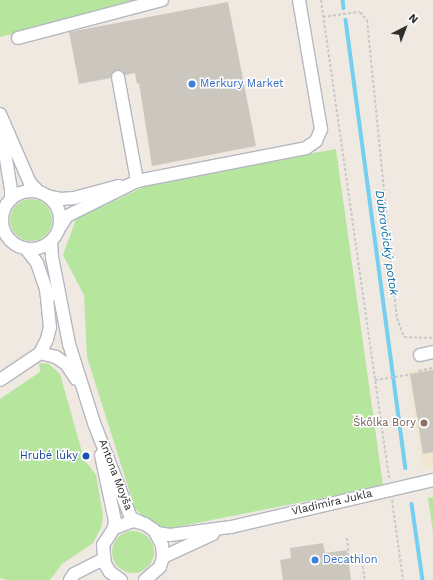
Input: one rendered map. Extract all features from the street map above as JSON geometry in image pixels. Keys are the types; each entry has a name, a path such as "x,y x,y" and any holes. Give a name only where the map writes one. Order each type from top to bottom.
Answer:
{"street":[{"path":"18,38 162,0"},
{"path":"135,182 67,216 51,242 40,248 27,250 15,245 3,234 1,211 11,199 24,192 43,194 61,199 74,198 135,182 306,148 316,141 321,129 299,0"},
{"path":"118,77 135,182"},
{"path":"0,114 30,183 58,210 60,227"},
{"path":"0,125 11,190 11,199"},
{"name":"Antona Moyša","path":"51,242 67,336 94,422 131,518 157,533"},
{"name":"Antona Moyša","path":"27,250 37,263 46,291 67,336"},
{"path":"0,380 40,353 50,327 46,291"},
{"path":"420,354 433,352"},
{"path":"40,353 56,357 66,364 84,391"},
{"name":"Antona Moyša","path":"94,422 115,521 114,528"},
{"name":"Vladimíra Jukla","path":"157,533 170,535 231,527 433,480"},
{"path":"121,580 110,572 103,559 105,540 114,528 126,522 140,522"},
{"name":"Vladimíra Jukla","path":"145,580 161,562 178,548 231,527"},
{"path":"157,533 162,545 160,580"},
{"path":"70,580 74,574 103,559"}],"path":[{"path":"321,0 403,580"},
{"path":"323,17 360,12 367,20 397,318 404,337 433,338"},
{"path":"375,380 408,375 433,368"},
{"path":"347,538 349,558 361,556 365,580"}],"shaded area":[{"name":"Škôlka Bory","path":"433,367 433,468 423,469 407,371"}],"green space":[{"path":"0,0 134,0 0,37"},
{"path":"336,149 383,486 161,530 135,509 87,357 84,295 63,255 76,219 156,181"},
{"path":"27,199 35,199 43,202 49,208 52,220 49,232 43,238 35,241 27,241 19,238 13,232 10,224 10,216 13,208 19,202"},
{"path":"39,363 49,364 60,374 84,459 96,475 103,515 101,528 93,543 62,564 50,580 6,580 0,578 0,399 40,372"},
{"path":"433,497 433,532 428,498"},
{"path":"129,531 137,531 145,534 151,540 154,552 151,564 145,570 137,573 129,573 121,570 115,564 112,556 112,548 115,540 121,534"}],"building":[{"name":"Merkury Market","path":"228,2 256,146 152,166 139,83 137,84 135,73 125,75 116,70 111,78 79,84 69,32"},
{"name":"Škôlka Bory","path":"433,370 433,452 423,454 410,374"},
{"name":"Decathlon","path":"323,543 325,553 347,550 351,580 283,580 280,560 291,558 290,548"}],"waterway":[{"name":"Dúbravčický potok","path":"343,0 344,8"},
{"name":"Dúbravčický potok","path":"346,20 406,468"},
{"name":"Dúbravčický potok","path":"412,504 423,580"}],"place":[{"name":"Merkury Market","path":"192,84"},
{"name":"Škôlka Bory","path":"424,423"},
{"name":"Hrubé lúky","path":"86,456"},
{"name":"Decathlon","path":"315,560"}]}
